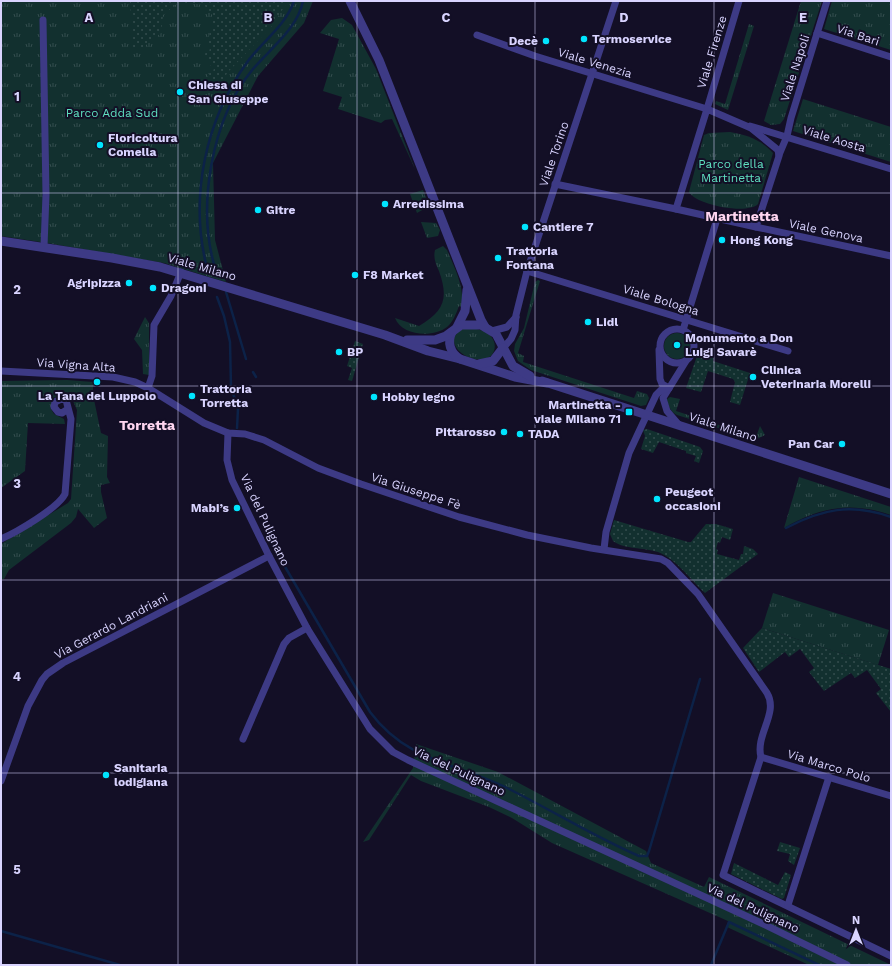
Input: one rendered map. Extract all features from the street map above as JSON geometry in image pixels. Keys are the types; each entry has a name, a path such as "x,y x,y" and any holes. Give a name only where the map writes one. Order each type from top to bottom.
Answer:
{"street":[{"path":"350,1 379,60 480,320 489,329 507,327 516,315"},
{"name":"Viale Torino","path":"503,348 514,333 516,315 528,271 555,184 593,74 616,1"},
{"name":"Viale Firenze","path":"676,209 739,1"},
{"name":"Viale Napoli","path":"756,228 787,136 791,118 827,1"},
{"path":"44,20 46,195 44,246"},
{"name":"Via Bari","path":"817,33 891,57"},
{"name":"Viale Venezia","path":"477,35 707,110 746,125"},
{"name":"Viale Napoli","path":"770,131 782,129 791,118"},
{"path":"746,125 776,148 779,156"},
{"name":"Viale Aosta","path":"746,125 787,136 891,169"},
{"path":"555,184 676,209"},
{"name":"Viale Genova","path":"676,209 756,228 891,256"},
{"path":"683,330 717,219"},
{"name":"Viale Milano","path":"1,241 44,246 138,262 180,272 392,338 428,351 460,359 515,377 547,383"},
{"name":"Viale Bologna","path":"528,271 788,351"},
{"path":"148,388 152,376 154,325 171,296 180,272"},
{"path":"460,359 453,353 450,345 454,329 464,315 466,305 465,279"},
{"name":"Viale Milano","path":"392,338 429,341 441,338 454,329 470,324 489,329 500,341 513,366 520,372 547,383 891,494"},
{"path":"669,388 662,384 660,379 660,348 662,338 665,333 675,329 683,330 690,335 694,346 693,352 664,396 664,404 669,414 679,426"},
{"path":"476,364 486,364 493,361 503,348"},
{"path":"660,348 661,354 669,361 674,363 686,361"},
{"name":"Via Vigna Alta","path":"1,371 113,377 135,382 148,388 204,423 228,434"},
{"path":"604,549 606,532 629,453 657,394 669,388"},
{"path":"1,539 22,528 62,499 66,488 71,419 68,409"},
{"name":"Via Giuseppe Fè","path":"228,434 245,434 264,440 318,468 459,517 528,535 664,560 703,600 770,697 770,710 760,746 761,757 723,875 788,905"},
{"name":"Via del Pulignano","path":"228,434 227,460 232,480 269,556 307,628 370,729 393,752 759,922 847,965"},
{"name":"Via Gerardo Landriani","path":"1,781 28,706 48,674 63,663 269,556"},
{"path":"243,739 284,644 289,638 307,628"},
{"name":"Via Marco Polo","path":"761,757 891,796"},
{"path":"829,777 788,905 891,956"}],"green space":[{"name":"Parco Adda Sud","path":"1,1 313,1 304,23 258,76 213,163 215,240 226,282 164,263 1,236"},
{"path":"130,1 286,1 286,4 272,26 227,73 217,94 200,89 209,78 207,75 214,70 203,55 210,50 207,46 212,23 210,21 214,17 204,5 179,2 163,15 161,33 141,49 133,49"},
{"path":"801,1 822,1 784,119 780,124 771,125 764,121"},
{"path":"832,1 891,1 891,50 824,29"},
{"path":"342,18 352,25 376,69 415,169 392,119 385,120 381,123 338,109 342,97 323,91 339,39 320,33 331,20"},
{"path":"749,24 754,26 728,110 715,104 716,101 725,104"},
{"path":"803,99 891,127 891,162 793,131"},
{"name":"Parco della Martinetta","path":"730,132 754,139 773,153 758,204 744,209 722,207 701,201 689,192 704,135 709,133"},
{"path":"712,180 737,187 734,197 709,190"},
{"path":"423,190 429,206 417,213 410,194"},
{"path":"421,222 436,223 440,230 438,236 427,238"},
{"path":"443,246 447,250 458,277 462,291 462,307 459,306 451,323 441,331 426,334 411,332 404,329 395,318 419,326 434,315 439,309 444,297 444,289 434,253 435,250"},
{"path":"538,280 540,281 518,353 524,356 523,362 634,398 637,391 647,394 649,398 646,405 641,406 531,370 518,361 514,351 515,344 524,328 535,282"},
{"path":"145,317 149,323 149,375 143,374 142,350 134,339"},
{"path":"463,329 478,329 491,336 495,344 495,348 491,356 483,359 475,359 460,352 454,340 456,334"},
{"path":"677,333 686,337 690,346 686,355 677,359 668,355 664,346 668,337"},
{"path":"355,341 363,344 352,381 348,380 352,368 347,366"},
{"path":"699,350 714,355 713,361 750,373 740,405 730,402 735,382 733,379 708,371 701,392 686,388"},
{"path":"67,380 93,382 93,395 101,433 108,436 107,477 110,483 101,485 101,492 107,518 94,528 78,509 76,517 71,523 9,570 4,579 1,579 1,544 68,503 71,499 77,410 73,401 65,395 55,397 52,400 51,409 54,414 64,419 65,424 28,423 25,471 1,488 1,381"},
{"path":"670,397 680,399 676,411 756,437 760,426 765,435 757,439 753,439 677,415 669,406 667,399"},
{"path":"647,429 700,447 703,451 699,463 694,461 696,456 659,442 653,453 641,449 645,436 643,430"},
{"path":"799,477 891,507 891,515 862,508 836,508 810,515 784,528"},
{"path":"614,520 688,542 691,542 706,524 716,524 733,529 730,540 722,537 720,543 718,542 716,549 718,550 717,554 739,560 741,554 743,554 744,546 753,549 758,554 705,593 665,555 652,550 623,546 613,541 610,534"},
{"path":"773,593 889,630 878,665 762,628"},
{"path":"762,628 891,669 891,712 876,693 881,689 867,670 855,678 851,673 824,691 809,672 814,668 800,649 789,657 785,652 759,672 743,648"},
{"path":"416,744 498,772 646,851 651,863 704,887 709,877 891,965 809,965 727,927 728,921 552,843 512,818 489,807 421,781 411,775 369,840 363,842 413,768"},
{"path":"780,842 800,848 794,865 788,861 790,854 777,851"},
{"path":"734,863 778,885 785,872 791,875 784,898 782,899 731,874"}],"waterway":[{"path":"207,268 202,241 200,214 201,187 211,134 221,108 233,84 248,61 286,18 294,1"},
{"path":"216,271 210,247 207,220 211,166 218,139 227,113 239,89 253,69 289,29 300,11 303,1"},
{"path":"226,292 246,359"},
{"path":"217,297 224,316 230,342 231,387 238,409 237,428"},
{"path":"253,372 256,377"},
{"path":"786,528 812,516 837,510 863,510 891,517"},
{"path":"267,536 370,712 385,729 401,742 417,752 490,780 606,841 639,856 647,856 649,851 700,679"},
{"path":"711,965 729,922 819,965"},
{"path":"1,931 120,965"}],"place":[{"name":"Termoservice","path":"584,39"},
{"name":"Decè","path":"546,41"},
{"name":"Chiesa di San Giuseppe","path":"180,92"},
{"name":"Floricoltura Comella","path":"100,145"},
{"name":"Arredissima","path":"385,204"},
{"name":"Gitre","path":"258,210"},
{"name":"Cantiere 7","path":"525,227"},
{"name":"Hong Kong","path":"722,240"},
{"name":"Trattoria Fontana","path":"498,258"},
{"name":"F8 Market","path":"355,275"},
{"name":"Agripizza","path":"129,283"},
{"name":"Dragoni","path":"153,288"},
{"name":"Lidl","path":"588,322"},
{"name":"Monumento a Don Luigi Savarè","path":"677,345"},
{"name":"BP","path":"339,352"},
{"name":"Clinica Veterinaria Morelli","path":"753,377"},
{"name":"La Tana del Luppolo","path":"97,382"},
{"name":"Trattoria Torretta","path":"192,396"},
{"name":"Hobby legno","path":"374,397"},
{"name":"Martinetta - viale Milano 71","path":"629,412"},
{"name":"Pittarosso","path":"504,432"},
{"name":"TADA","path":"520,434"},
{"name":"Pan Car","path":"842,444"},
{"name":"Peugeot occasioni","path":"657,499"},
{"name":"Mabi’s","path":"237,508"},
{"name":"Sanitaria lodigiana","path":"106,775"}],"district":[{"name":"Martinetta","path":"742,216"},
{"name":"Torretta","path":"147,425"}]}
